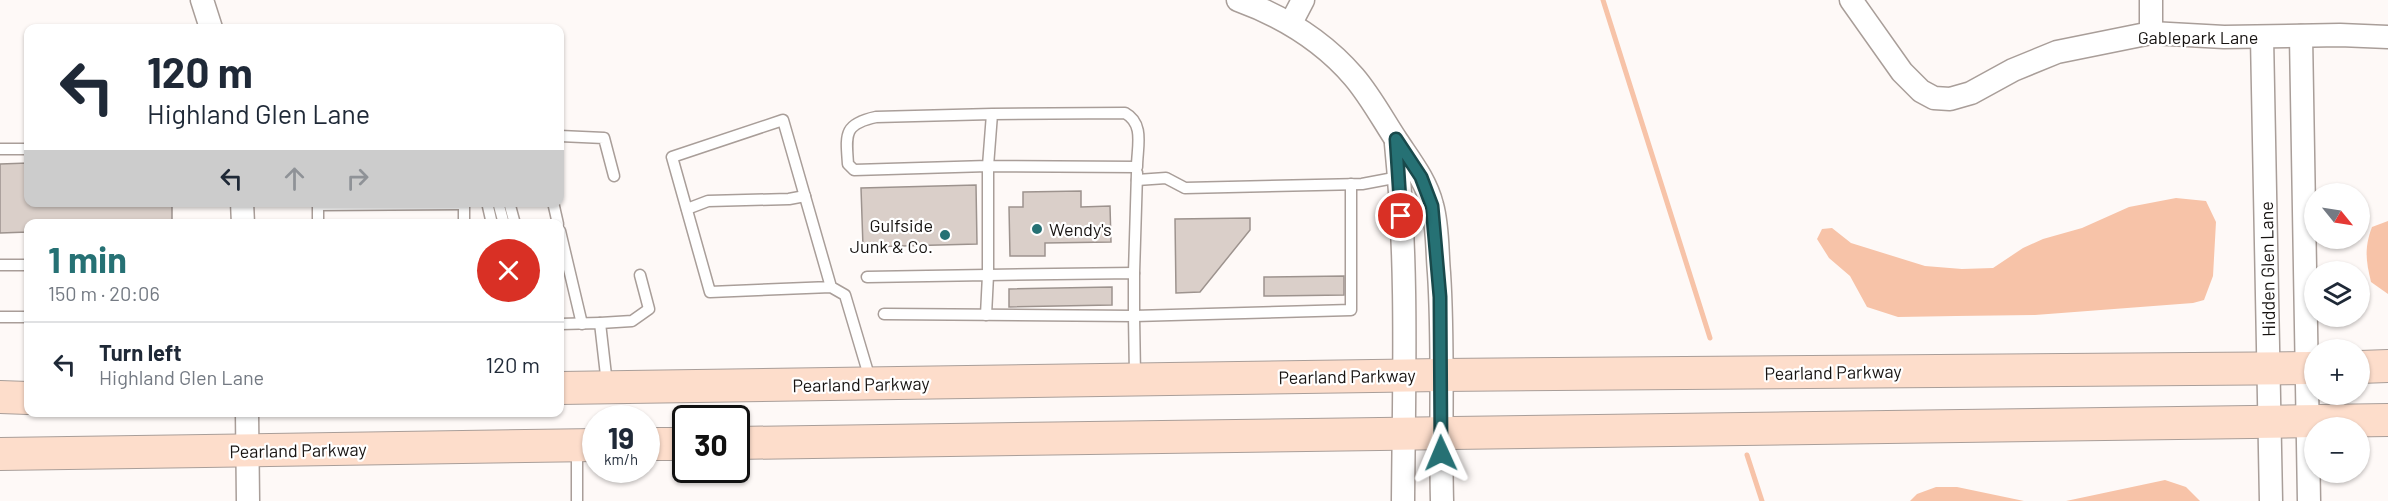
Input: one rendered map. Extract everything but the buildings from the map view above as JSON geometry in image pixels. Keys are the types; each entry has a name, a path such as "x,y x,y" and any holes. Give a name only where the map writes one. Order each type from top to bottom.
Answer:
{"main road":[{"path":"2370,367 2388,366"},
{"name":"Pearland Parkway","path":"564,388 1405,375 1559,376 2304,368"},
{"path":"0,397 24,399"},
{"path":"2370,420 2388,420"},
{"path":"750,443 2304,422"},
{"name":"Pearland Parkway","path":"0,454 582,445"}],"street":[{"path":"202,0 210,24"},
{"path":"1238,0 1291,23 1326,49 1354,77 1421,177 1432,206 1440,297 1442,501"},
{"path":"1291,23 1304,0"},
{"name":"Gablepark Lane","path":"1851,0 1902,72 1921,91 1934,98 1950,99 1971,93 2013,70 2057,52 2151,33 2262,37 2340,34 2388,37"},
{"path":"2151,0 2151,33"},
{"path":"2301,36 2310,339"},
{"name":"Hidden Glen Lane","path":"2262,37 2271,501"},
{"path":"1396,139 1400,177 1405,375 1403,501"},
{"path":"247,417 248,501"},
{"path":"2309,483 2309,501"}],"lane":[{"path":"1135,380 1134,273 1139,126 1132,117 1125,113 876,117 857,121 848,132 848,164 854,170 988,166 1137,166"},
{"path":"986,315 988,166 992,114"},
{"path":"831,287 783,120 672,157 710,292 831,287 845,295 872,384"},
{"path":"564,136 604,138 614,176"},
{"path":"0,149 24,149"},
{"path":"1137,180 1166,178 1185,188 1351,184 1400,177"},
{"path":"884,314 1134,316 1351,310 1351,184"},
{"path":"687,209 708,201 789,199 805,196"},
{"path":"564,248 582,324"},
{"path":"0,265 24,265"},
{"path":"867,277 1134,273"},
{"path":"564,324 632,321 649,309 640,275"},
{"path":"0,317 24,317"},
{"path":"600,323 607,387"},
{"path":"577,501 582,470"}],"shaded area":[{"path":"2176,198 2206,201 2216,222 2213,276 2204,300 2193,303 2035,315 1898,317 1867,307 1850,276 1829,258 1817,239 1822,229 1832,228 1851,243 1925,266 1962,269 1993,268 2023,248 2043,239 2082,228 2129,207"},
{"path":"2388,221 2388,294 2371,282 2370,261 2368,261 2367,254 2367,249 2370,249 2372,227"},
{"path":"2165,480 2186,487 2200,501 2066,501"},
{"path":"1936,487 1957,487 2024,501 1910,501 1917,494"}],"waterway":[{"path":"1603,0 1710,338"},
{"path":"1747,455 1762,501"}],"place":[{"name":"Wendy's","path":"1037,229"},
{"name":"Gulfside Junk & Co.","path":"945,235"}],"route":[{"path":"1401,216 1396,139 1421,177 1432,206 1440,297 1441,453"}]}
